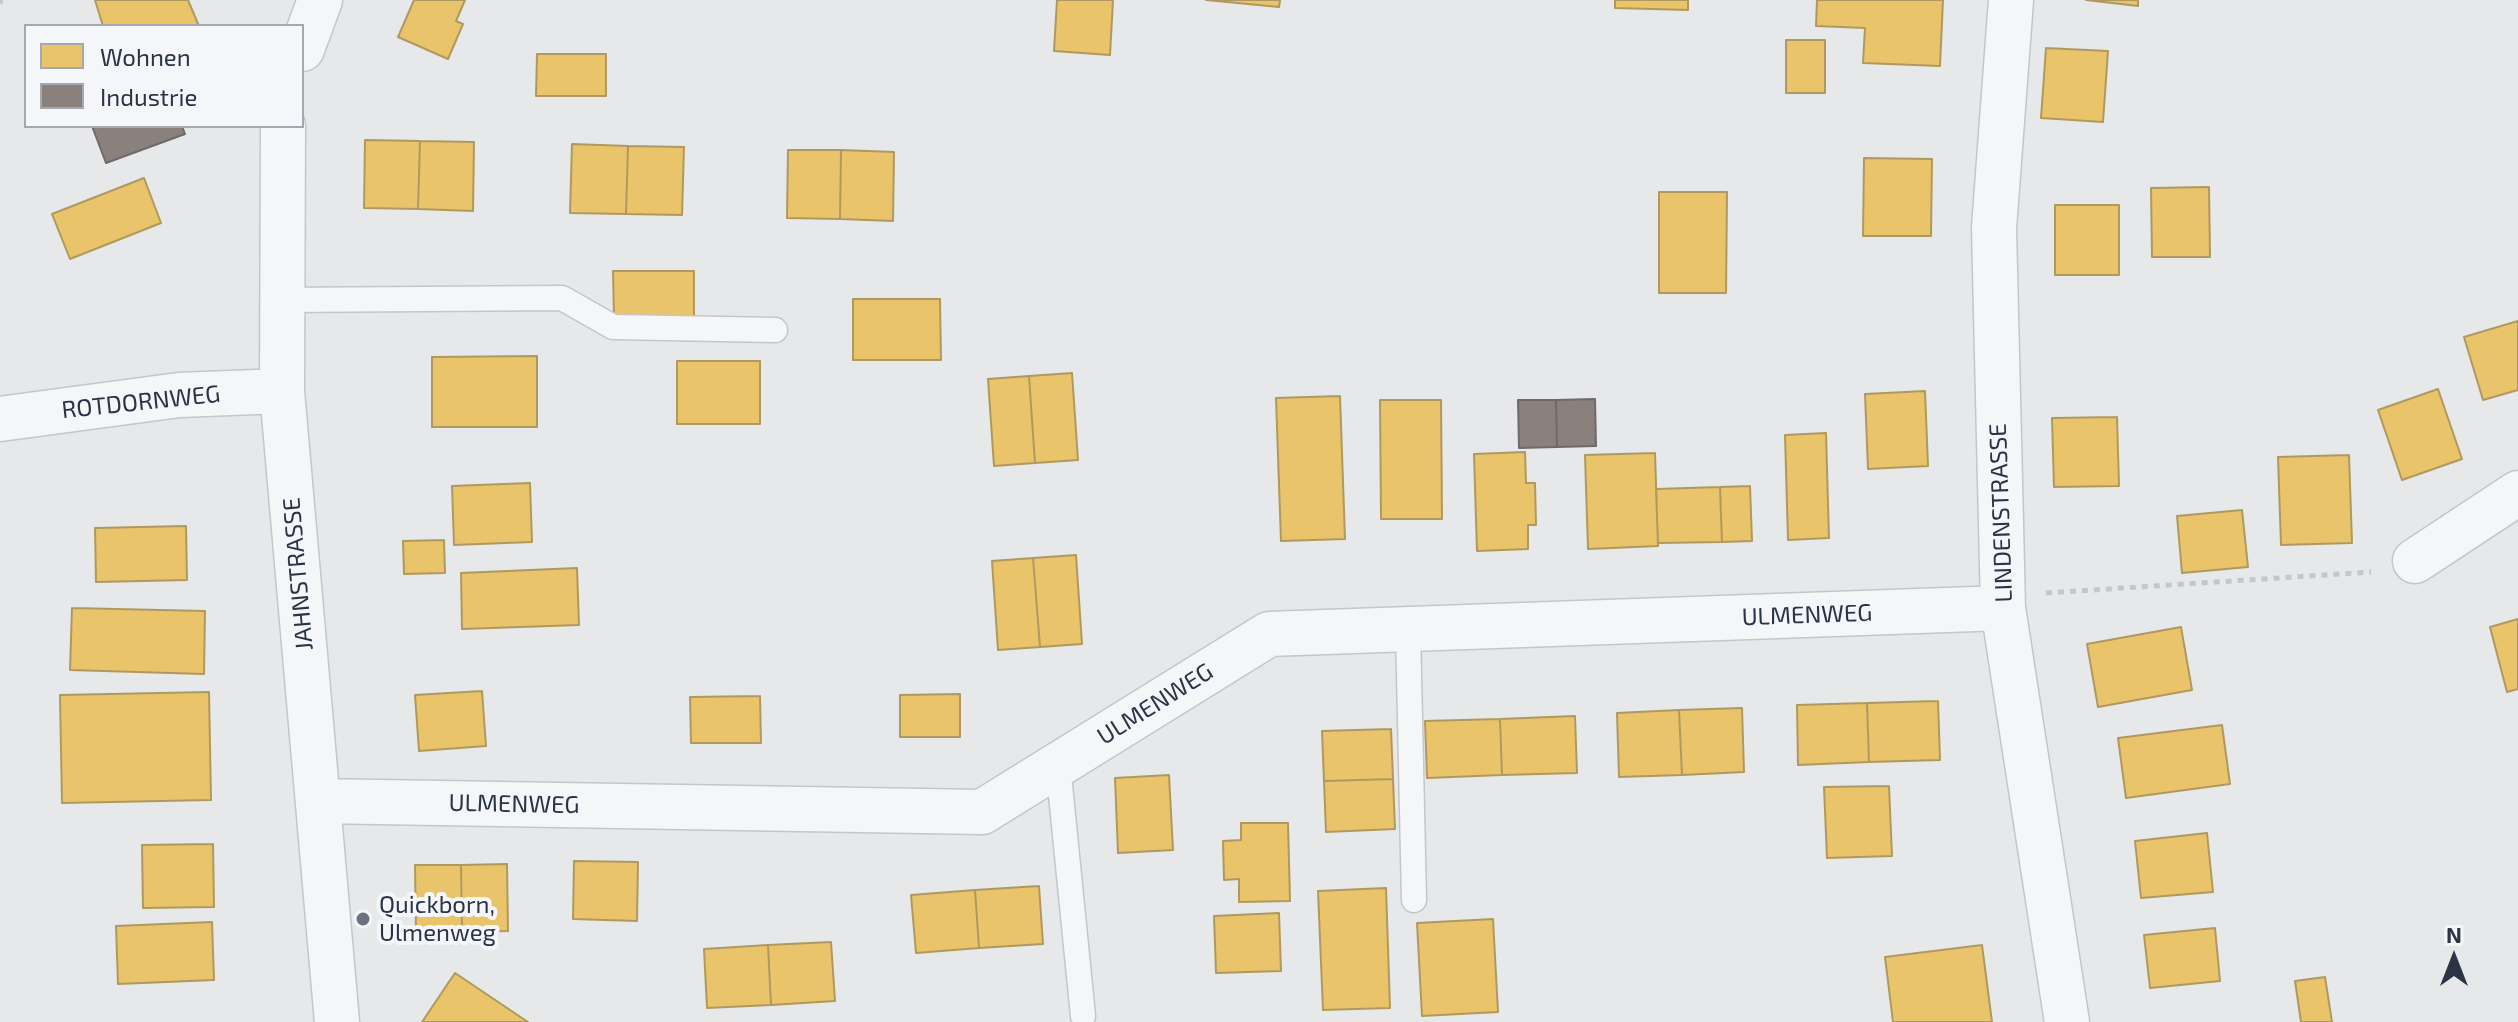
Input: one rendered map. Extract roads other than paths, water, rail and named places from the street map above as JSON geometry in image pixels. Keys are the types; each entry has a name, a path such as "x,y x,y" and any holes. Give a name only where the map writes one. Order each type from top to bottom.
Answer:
{"street":[{"path":"304,44 320,0"},
{"name":"LINDENSTRASSE","path":"2011,0 1994,228 2003,608 2067,1022"},
{"name":"JAHNSTRASSE","path":"283,128 282,391 337,1022"},
{"name":"ROTDORNWEG","path":"0,419 179,395 282,391"},
{"path":"2415,561 2518,493"},
{"name":"ULMENWEG","path":"318,801 982,812 1269,634 2003,608"}],"lane":[{"path":"282,300 562,298 613,327 775,330"},
{"path":"1408,629 1414,900"},
{"path":"1058,765 1083,1016"}],"place":[{"name":"Quickborn, Ulmenweg","path":"363,919"}]}
